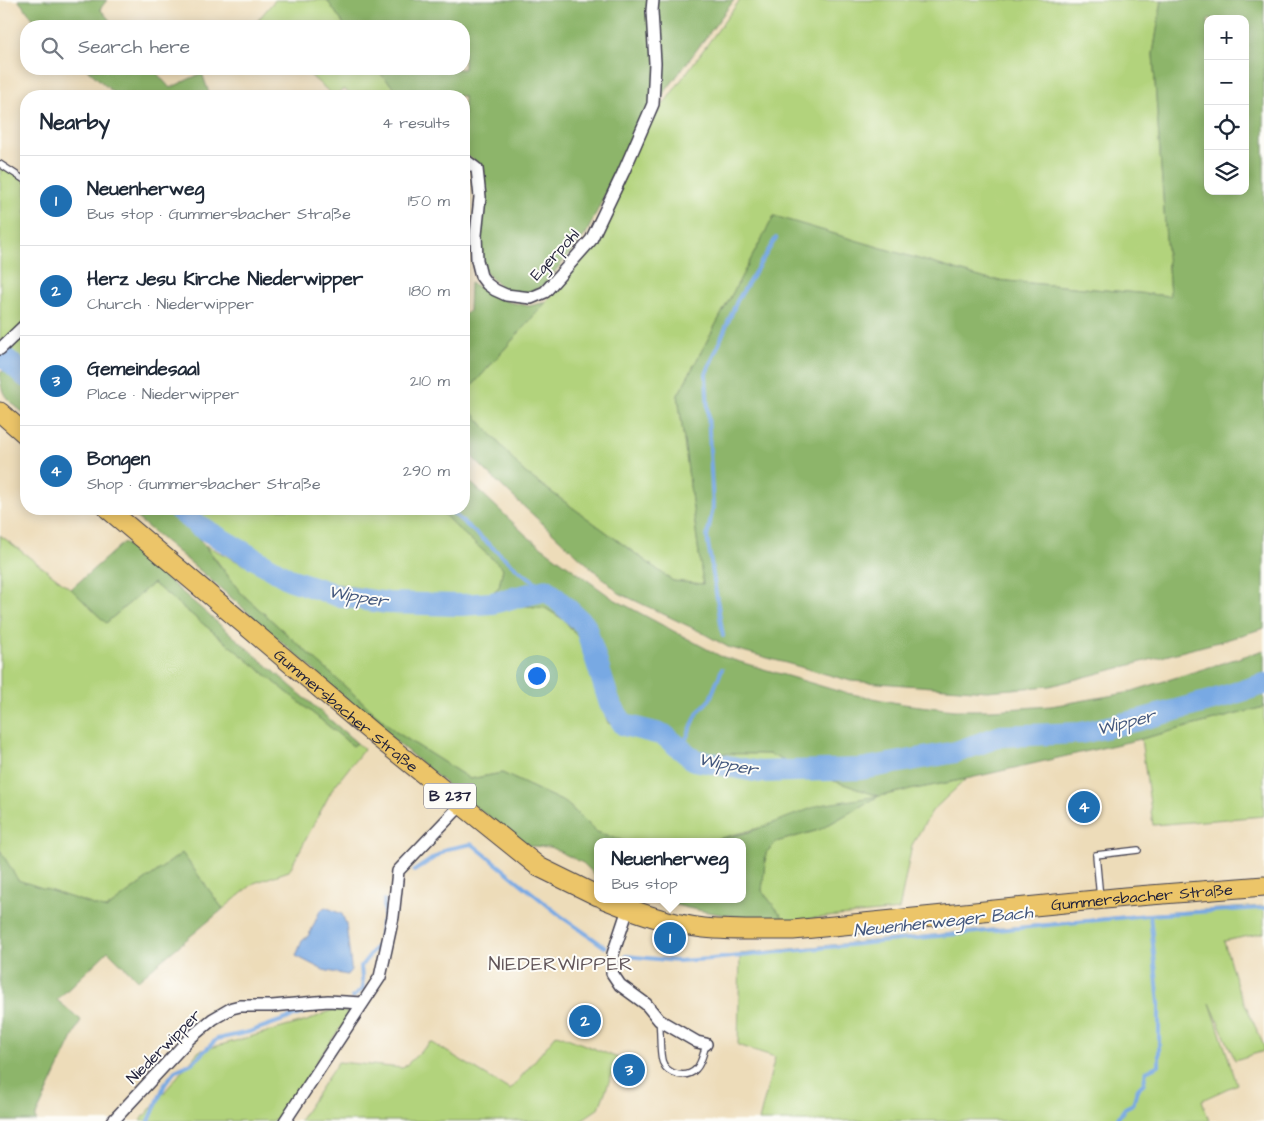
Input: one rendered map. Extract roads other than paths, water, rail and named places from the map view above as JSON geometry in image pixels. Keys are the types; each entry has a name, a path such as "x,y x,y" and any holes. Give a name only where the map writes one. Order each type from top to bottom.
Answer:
{"main road":[{"path":"0,413 20,431"},
{"name":"Gummersbacher Straße","path":"115,515 312,683 539,867 594,894"},
{"name":"Gummersbacher Straße","path":"614,903 679,924 703,928 793,930 1264,886"}],"street":[{"name":"Egerpohl","path":"470,164 477,169 480,197 476,235 477,260 481,276 487,284 506,295 531,298 544,292 591,240 653,104 655,63 653,0"},
{"path":"0,349 20,330"},
{"path":"287,1118 380,977 393,917 398,871 461,805"},
{"path":"628,909 613,954 612,974 620,985 646,1004 659,1020 698,1042 706,1044"},
{"name":"Niederwipper","path":"113,1121 190,1038 213,1019 232,1008 328,1001 362,1003"}],"lane":[{"path":"0,164 20,176"},
{"path":"1100,900 1096,855 1138,850"},
{"path":"659,1020 661,1056 663,1064 668,1071 676,1074 688,1074 696,1069 706,1044"}],"water":[{"path":"325,907 342,914 346,924 351,966 351,970 347,975 323,970 296,956 302,941 309,935 320,911"}],"waterway":[{"path":"723,636 707,537 713,508 706,374 737,301 776,238"},
{"name":"Wipper","path":"0,353 20,371"},
{"name":"Wipper","path":"185,515 199,526 289,579 339,596 388,603 461,605 492,603 547,590 585,625 610,704 624,725 664,735 694,760 760,772 861,769 956,752 1001,736 1081,733 1139,720 1264,684"},
{"path":"455,515 521,572 547,590"},
{"path":"681,750 698,712 710,699 722,669"},
{"name":"Neuenherweger Bach","path":"414,871 447,849 472,844 562,917 605,947"},
{"name":"Neuenherweger Bach","path":"353,997 363,989 361,966 380,942 381,924 384,919 384,900"},
{"name":"Neuenherweger Bach","path":"626,956 677,961 711,959 1147,915 1264,908"},
{"path":"1116,1121 1125,1108 1133,1104 1137,1090 1144,1083 1146,1071 1159,1065 1159,1004 1150,915"},
{"name":"Neuenherweger Bach","path":"149,1121 165,1084 175,1071 192,1063 217,1039 249,1032 314,1009"}],"place":[{"name":"Bongen","path":"1084,807"},
{"name":"Neuenherweg","path":"670,938"},
{"name":"Herz Jesu Kirche Niederwipper","path":"585,1021"},
{"name":"Gemeindesaal","path":"629,1070"}],"district":[{"name":"NIEDERWIPPER","path":"561,963"}]}
